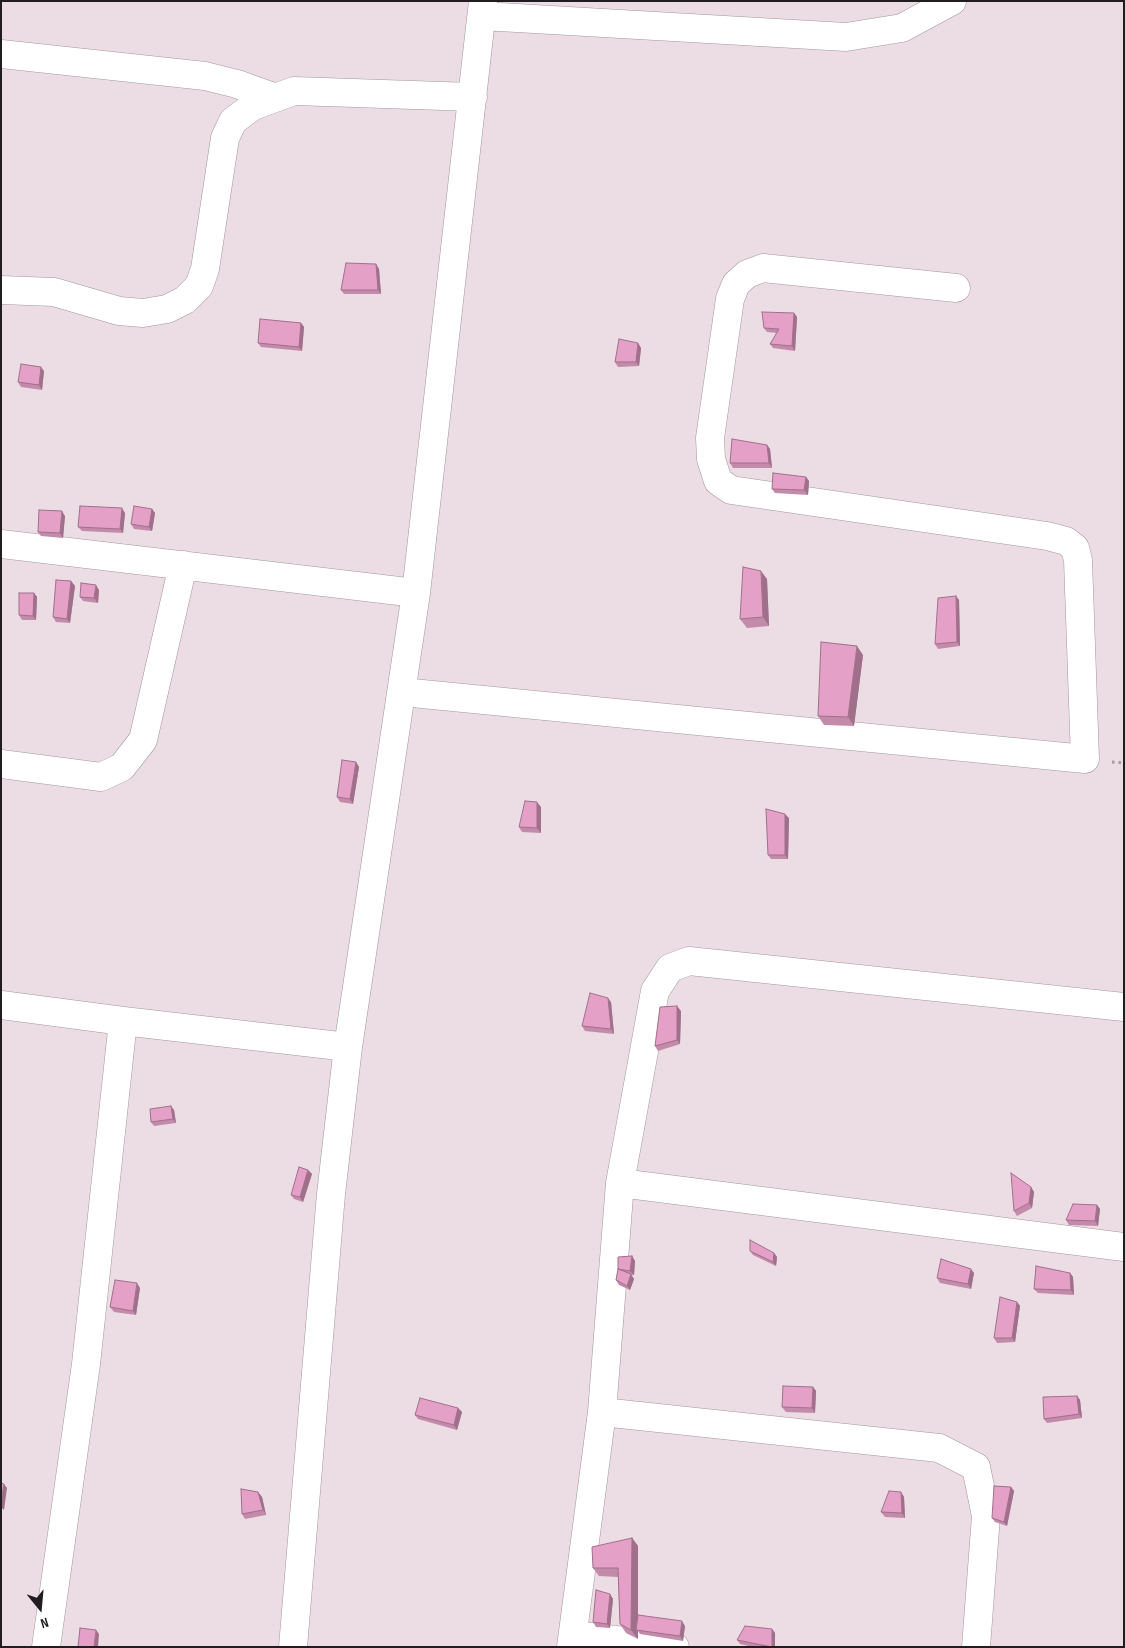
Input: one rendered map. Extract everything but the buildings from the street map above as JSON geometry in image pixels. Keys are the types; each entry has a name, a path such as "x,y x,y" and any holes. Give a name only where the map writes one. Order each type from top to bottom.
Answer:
{"street":[{"path":"293,1647 332,1194 348,1047 416,593 483,9 846,37 902,28 952,1"},
{"path":"1,54 205,76 237,84 273,97"},
{"path":"1,290 54,292 119,311 143,313 167,310 185,300 199,286 206,269 224,138 233,121 252,106 294,91 472,97"},
{"path":"402,692 1085,759 1078,560 1075,548 1066,540 731,490 718,481 711,459 710,438 730,299 736,284 748,274 763,268 956,288"},
{"path":"1,544 416,593"},
{"path":"1,764 101,777 122,767 143,740 183,565"},
{"path":"676,1647 572,1641 602,1412 620,1183 655,991 670,968 679,963 689,961 1124,1007"},
{"path":"1,1005 348,1047"},
{"path":"46,1647 86,1364 123,1021"},
{"path":"620,1183 1124,1248"},
{"path":"602,1412 939,1448 976,1467 986,1516 976,1647"}]}
